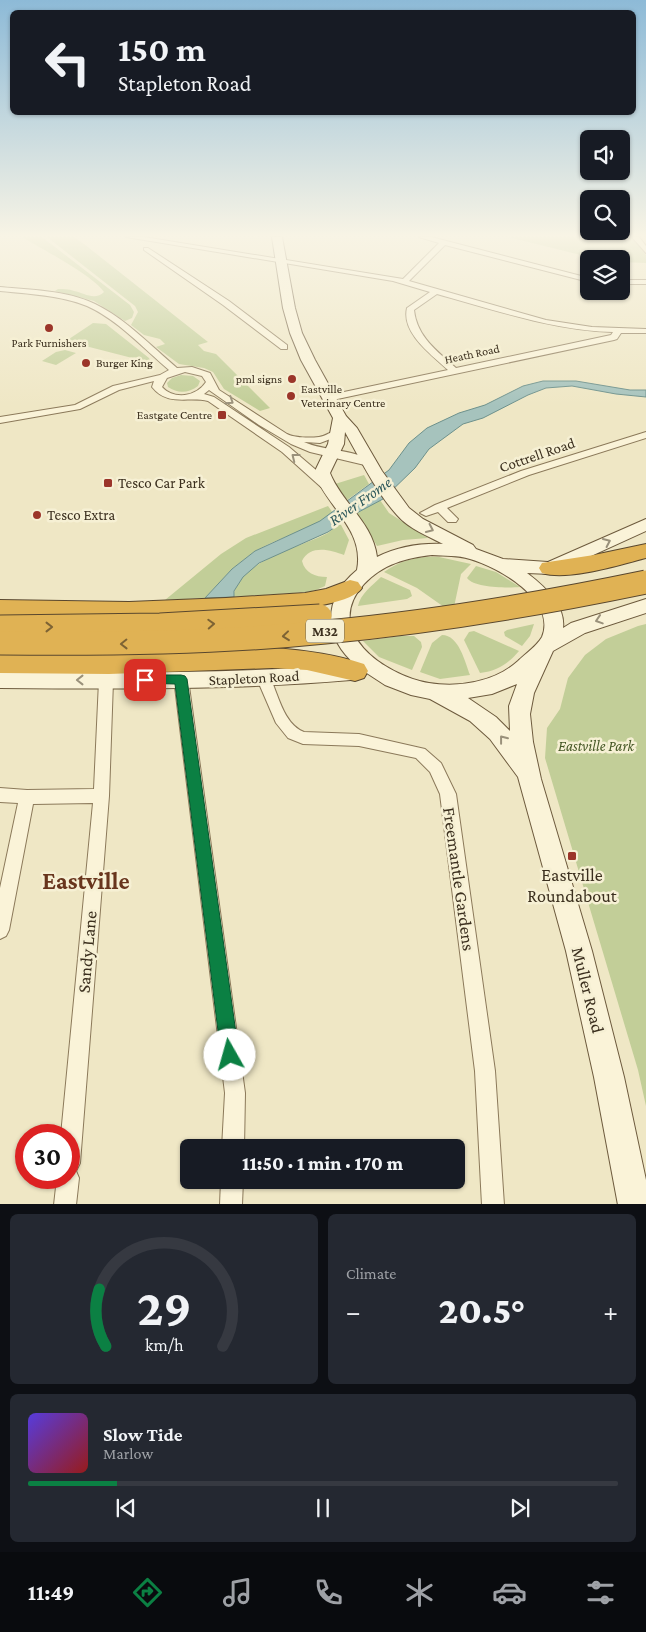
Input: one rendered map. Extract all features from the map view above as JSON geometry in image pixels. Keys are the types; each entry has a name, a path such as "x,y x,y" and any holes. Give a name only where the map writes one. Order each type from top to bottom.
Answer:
{"highway":[{"path":"550,568 594,563 646,551"},
{"name":"M32","path":"0,627 158,626 252,622 370,612 578,581 646,566"},
{"name":"M32","path":"0,609 129,611 322,599 340,594 358,580"},
{"name":"M32","path":"0,643 150,644 262,638 431,620 588,595 646,582"},
{"name":"M32","path":"0,663 268,668 307,660 355,671"}],"main road":[{"path":"287,293 296,333 304,353 328,398 339,426 336,444 322,473 331,492 357,526 367,546 369,562 343,599 340,609 344,637 349,646 365,664 387,678"},
{"path":"339,426 350,428 372,468 392,499 403,512 413,520 524,579 540,593 550,607 554,622 553,634 544,649"},
{"path":"494,562 550,568 646,524"},
{"path":"358,580 382,560 409,551 448,550 476,554"},
{"path":"355,671 387,678 428,691 454,691 500,683 510,678 544,649 578,628 646,606"},
{"name":"Muller Road","path":"544,649 520,705 519,716 530,779 579,950 609,1077 635,1204"},
{"name":"Stapleton Road","path":"0,680 106,681 181,679 203,681 268,668"},
{"name":"Muller Road","path":"428,691 459,702 483,718 498,732 516,755 530,779"}],"street":[{"path":"28,293 61,297 91,306 110,317 176,371"},
{"path":"213,293 284,347"},
{"path":"433,293 410,310 410,321 423,341 454,371"},
{"path":"449,293 545,322 581,328 646,331"},
{"name":"Heath Road","path":"328,398 614,337 618,331"},
{"path":"270,335 282,334"},
{"path":"0,420 63,410 83,405 124,385 161,377 176,371 198,371 208,376 212,387 221,396 288,437 313,450 354,457 372,468"},
{"path":"158,389 157,383 161,377"},
{"path":"196,395 208,388 210,382"},
{"path":"100,397 130,389 158,389 167,395 196,395 211,399 292,454 331,492"},
{"path":"288,437 307,441 320,440 339,426"},
{"name":"Cottrell Road","path":"426,513 525,473 646,435"},
{"path":"439,508 452,519"},
{"name":"Freemantle Gardens","path":"268,668 281,719 293,734 303,738 359,740 420,753 436,768 448,794 485,1071 493,1204"},
{"path":"181,679 235,1093 233,1139"},
{"name":"Sandy Lane","path":"72,1124 101,796 106,681"},
{"path":"0,795 26,797 101,796"},
{"path":"0,930 26,797"},
{"path":"65,1204 67,1189"},
{"path":"231,1204 232,1189"}],"green space":[{"path":"64,293 81,293 89,296 103,293 115,293 130,305 134,312 132,318 125,321 94,301"},
{"path":"119,293 146,293 208,342 198,345 204,351 216,354 270,408 260,411 224,389 213,372 204,368 179,364 156,347 165,344 160,339 144,335 131,325 138,312 135,306"},
{"path":"93,323 106,324 150,360 143,362 66,341"},
{"path":"65,350 76,353 56,365 42,361 56,352"},
{"path":"181,375 193,376 200,381 198,386 183,392 168,387 167,383 172,378"},
{"path":"364,475 369,484 347,500 335,484"},
{"path":"380,500 389,513 428,538 403,540 377,546 357,513"},
{"path":"328,506 333,513 314,525 255,551 232,569 205,598 165,600 221,554 246,538"},
{"path":"340,523 349,540 344,555 333,551 315,550 310,552 302,561 305,569 311,574 327,577 325,586 307,592 234,597 237,585 245,574 257,565 328,533"},
{"path":"424,557 439,557 471,564 461,574 454,607 444,607 417,588 384,572 397,564 410,560"},
{"path":"476,566 496,572 520,587 491,587 476,584 467,578"},
{"path":"381,577 410,590 412,596 407,599 358,606 364,594"},
{"path":"534,624 530,636 522,646 505,636 504,632 507,630"},
{"name":"Eastville Park","path":"646,624 646,1106 638,1070 545,758 547,728 560,709 568,678 585,655 606,639"},
{"path":"474,631 519,651 502,666 492,671 480,673 464,640 469,632"},
{"path":"442,635 453,639 457,644 470,675 440,679 420,672 432,643"},
{"path":"414,636 421,642 422,647 412,670 379,657 363,641"}],"water":[{"name":"River Frome","path":"543,381 576,381 630,390 646,390 646,397 572,386 546,388 483,418 463,424 429,449 415,468 383,499 353,515 328,532 259,563 243,577 234,591 234,597 205,598 232,569 255,551 320,521 389,470 409,443 427,428 459,413 485,405 523,386"}],"place":[{"name":"Park Furnishers","path":"49,328"},
{"name":"Burger King","path":"86,363"},
{"name":"pml signs","path":"292,379"},
{"name":"Eastville Veterinary Centre","path":"291,396"},
{"name":"Eastgate Centre","path":"222,415"},
{"name":"Tesco Car Park","path":"108,483"},
{"name":"Tesco Extra","path":"37,515"},
{"name":"Eastville Roundabout","path":"572,856"}],"district":[{"name":"Eastville","path":"86,880"}],"route":[{"path":"145,680 181,679 230,1055"}]}
